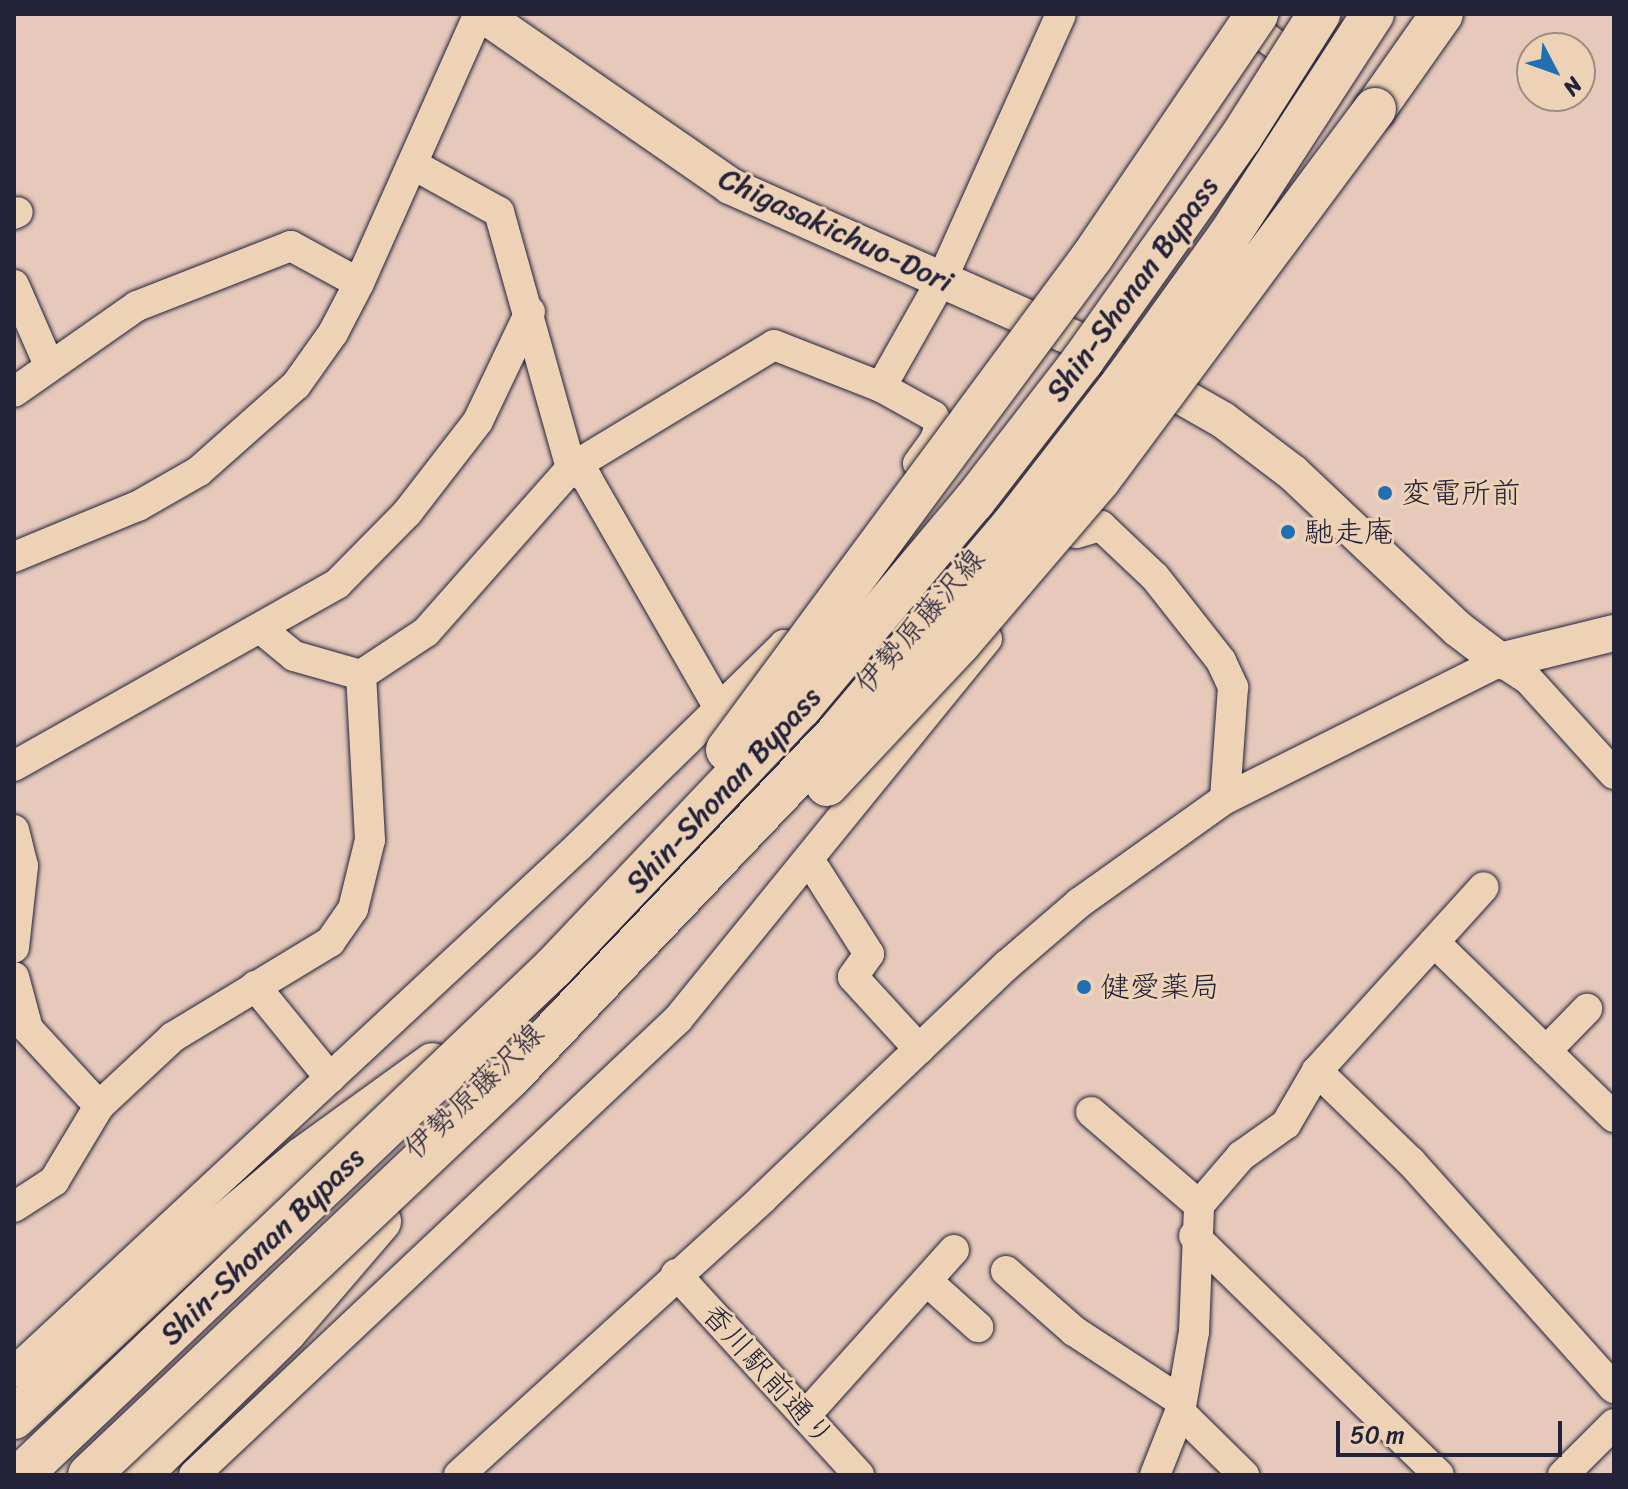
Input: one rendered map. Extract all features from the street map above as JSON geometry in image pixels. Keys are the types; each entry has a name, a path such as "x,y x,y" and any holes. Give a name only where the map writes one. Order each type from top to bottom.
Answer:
{"highway":[{"path":"139,1475 285,1332 564,978 1092,257 1255,14"},
{"name":"Shin-Shonan Bypass","path":"21,1475 564,978 801,707 974,501 1137,287 1319,14"},
{"name":"Shin-Shonan Bypass","path":"89,1475 520,1067 696,887 839,731 1015,522 1228,237 1373,14"},
{"path":"390,1188 478,1121 594,1016 753,860 959,644 1164,398 1442,14"},
{"path":"14,1418 200,1245 303,1158 564,978"}],"main road":[{"name":"Chigasakichuo-Dori","path":"480,14 730,186 1115,357 1223,420 1293,473 1458,629 1500,661"},
{"name":"伊勢原藤沢線","path":"35,1475 832,724 1028,493 1333,14"},
{"name":"伊勢原藤沢線","path":"73,1475 564,978 834,685 1115,357 1260,201 1394,14"},
{"path":"1500,661 1614,633"}],"street":[{"path":"14,557 138,506 199,471 296,385 333,333 359,283 480,14"},
{"path":"881,387 942,279 1061,14"},
{"path":"1255,14 1257,31 1302,64"},
{"path":"1277,274 1464,14"},
{"path":"414,165 499,212 530,312 571,468 587,478 719,708"},
{"path":"1260,201 1305,236"},
{"path":"14,392 137,306 291,246 359,283"},
{"path":"14,285 49,365"},
{"path":"14,766 337,584 407,513 478,421 530,312"},
{"path":"14,1372 330,1078 784,645 935,440 940,426 933,416 881,387 774,345 571,468 426,632 361,675 294,656 260,628"},
{"path":"1028,493 1076,533"},
{"path":"194,1475 678,1019 1076,533 1101,526 1155,577 1221,661 1233,687 1225,799"},
{"path":"784,645 834,685"},
{"path":"459,1475 1079,903 1225,799 1500,661 1528,679 1614,774"},
{"path":"14,1207 54,1181 99,1106 173,1037 330,942 353,909 370,840 361,675"},
{"path":"14,830 23,866 14,948"},
{"path":"810,861 869,954 853,977 919,1049"},
{"path":"1155,1475 1180,1406 1194,1332 1194,1236 1199,1205 1241,1156 1286,1124 1317,1071 1484,887"},
{"path":"1434,942 1614,1117"},
{"path":"14,977 28,1029 99,1106"},
{"path":"255,986 330,1078"},
{"path":"1546,1051 1587,1009"},
{"path":"1317,1071 1411,1162 1614,1388"},
{"path":"1091,1112 1199,1205"},
{"path":"1194,1236 1439,1475"},
{"path":"805,1416 954,1250"},
{"path":"1006,1271 1074,1331 1180,1406 1244,1475"},
{"name":"香川駅前通り","path":"676,1274 852,1472"},
{"path":"927,1281 978,1327"},
{"path":"1563,1475 1614,1424"}],"place":[{"name":"変電所前","path":"1385,493"},
{"name":"馳走庵","path":"1288,532"},
{"name":"健愛薬局","path":"1084,987"}]}
